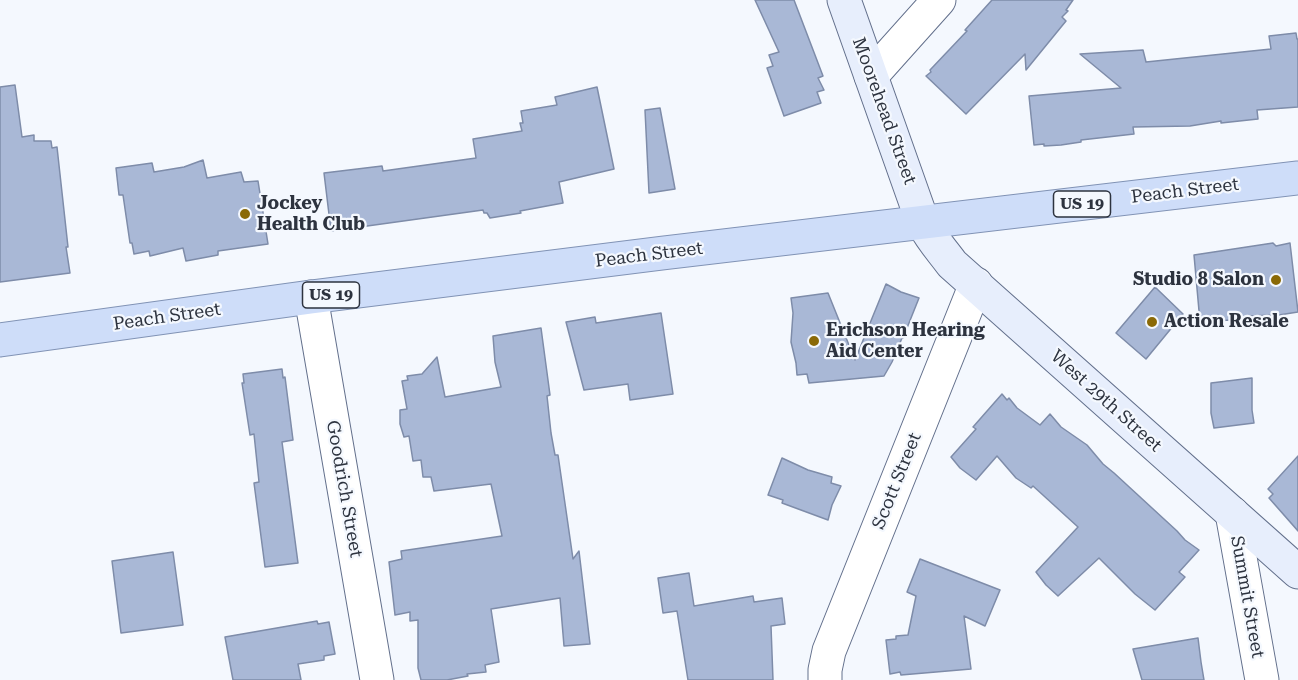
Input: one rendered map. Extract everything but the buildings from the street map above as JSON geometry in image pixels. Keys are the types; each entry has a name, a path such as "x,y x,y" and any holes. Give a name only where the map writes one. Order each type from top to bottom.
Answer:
{"main road":[{"name":"Peach Street","path":"0,340 311,297 1298,178"}],"street":[{"name":"Moorehead Street","path":"844,0 923,223"},
{"path":"871,76 939,0"},
{"name":"West 29th Street","path":"923,223 941,252 952,264 1298,572"},
{"name":"Scott Street","path":"825,680 829,651 976,284"},
{"name":"Goodrich Street","path":"311,297 377,680"},
{"name":"Summit Street","path":"1232,513 1262,680"}],"place":[{"name":"Jockey Health Club","path":"245,214"},
{"name":"Studio 8 Salon","path":"1276,280"},
{"name":"Action Resale","path":"1152,322"},
{"name":"Erichson Hearing Aid Center","path":"814,341"}]}
